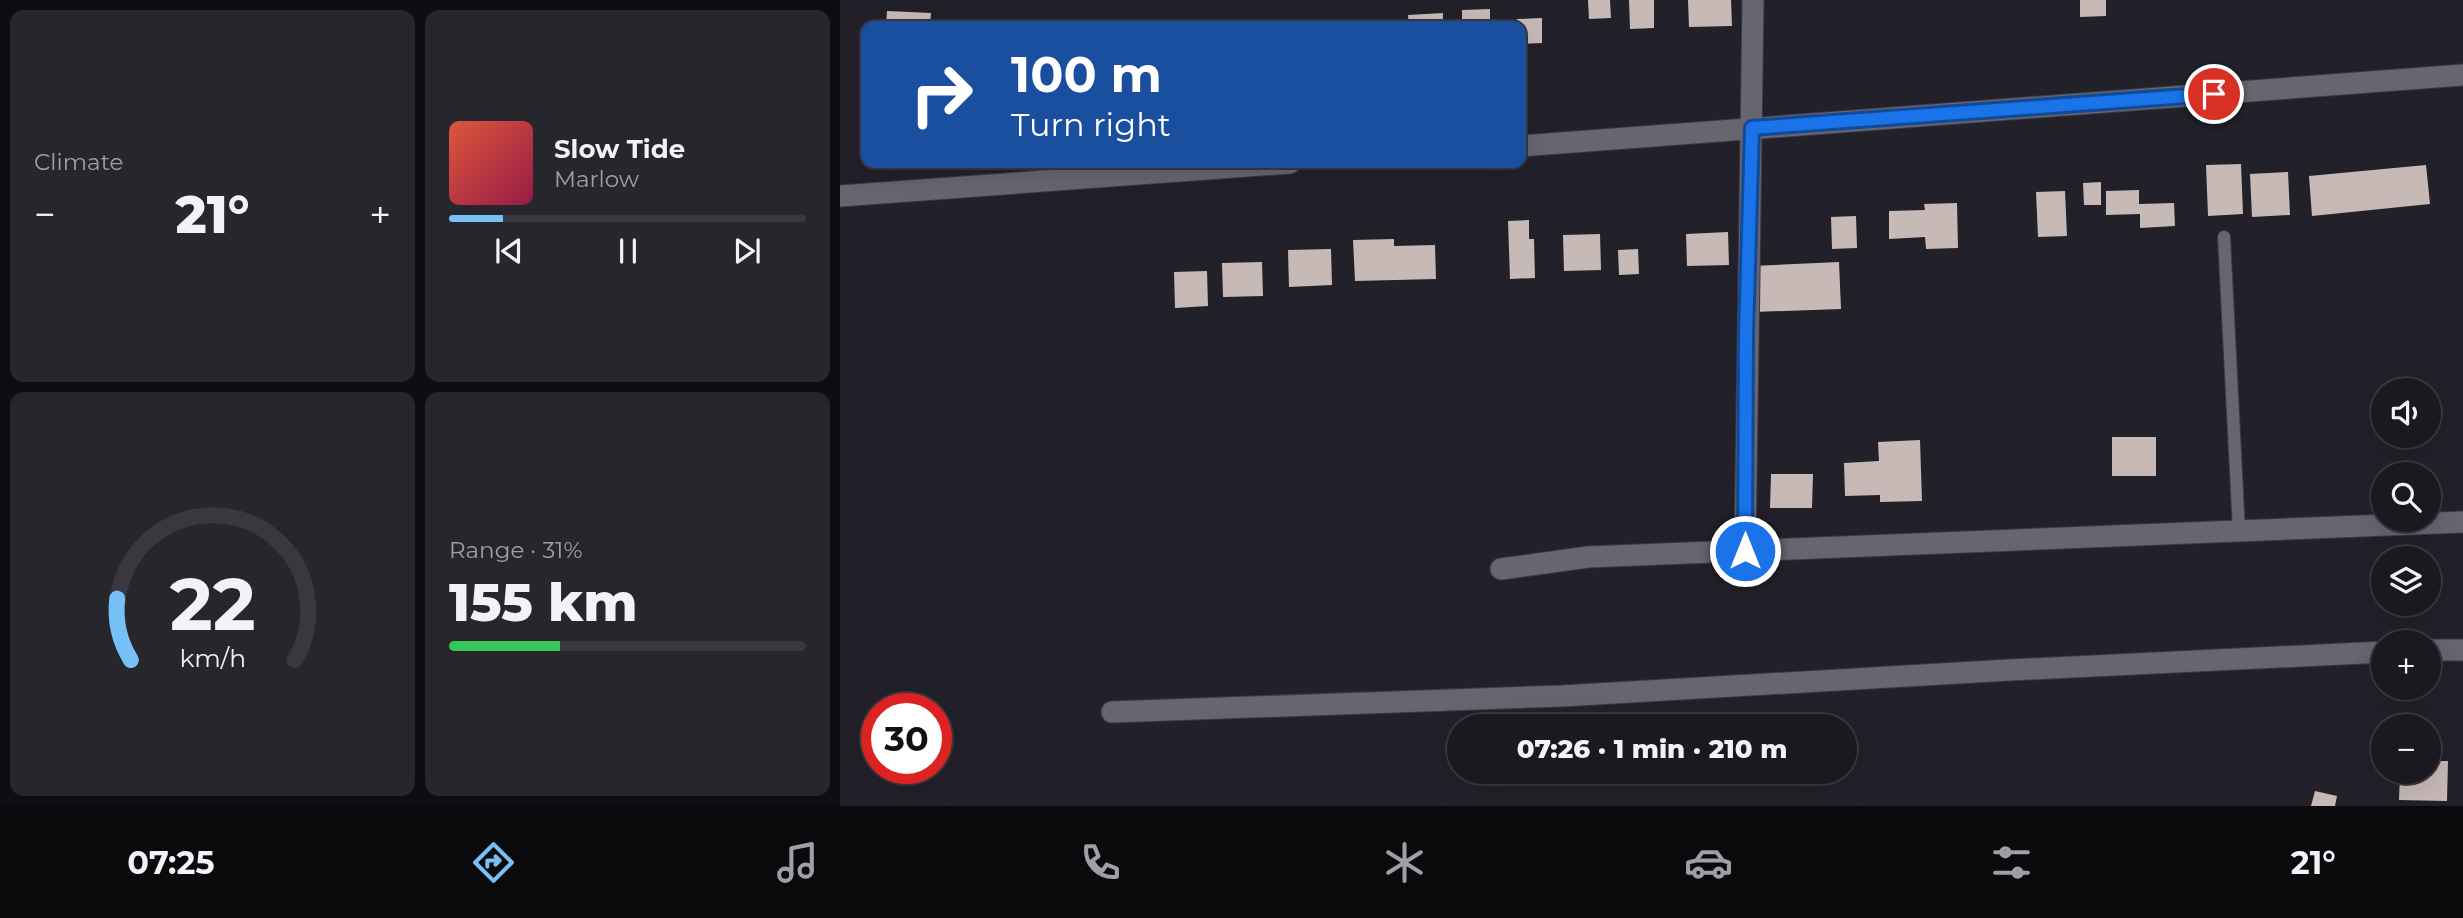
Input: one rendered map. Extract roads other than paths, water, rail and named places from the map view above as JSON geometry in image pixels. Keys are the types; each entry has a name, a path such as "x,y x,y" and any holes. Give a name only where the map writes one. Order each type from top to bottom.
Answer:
{"street":[{"path":"1745,551 1746,335 1753,0"},
{"path":"1526,146 2463,75"},
{"path":"840,196 1222,168"},
{"path":"1501,569 1588,557 2463,522"},
{"path":"2441,650 2463,650"},
{"path":"1112,712 1562,696 2371,653"}],"lane":[{"path":"2224,237 2239,531"}]}
